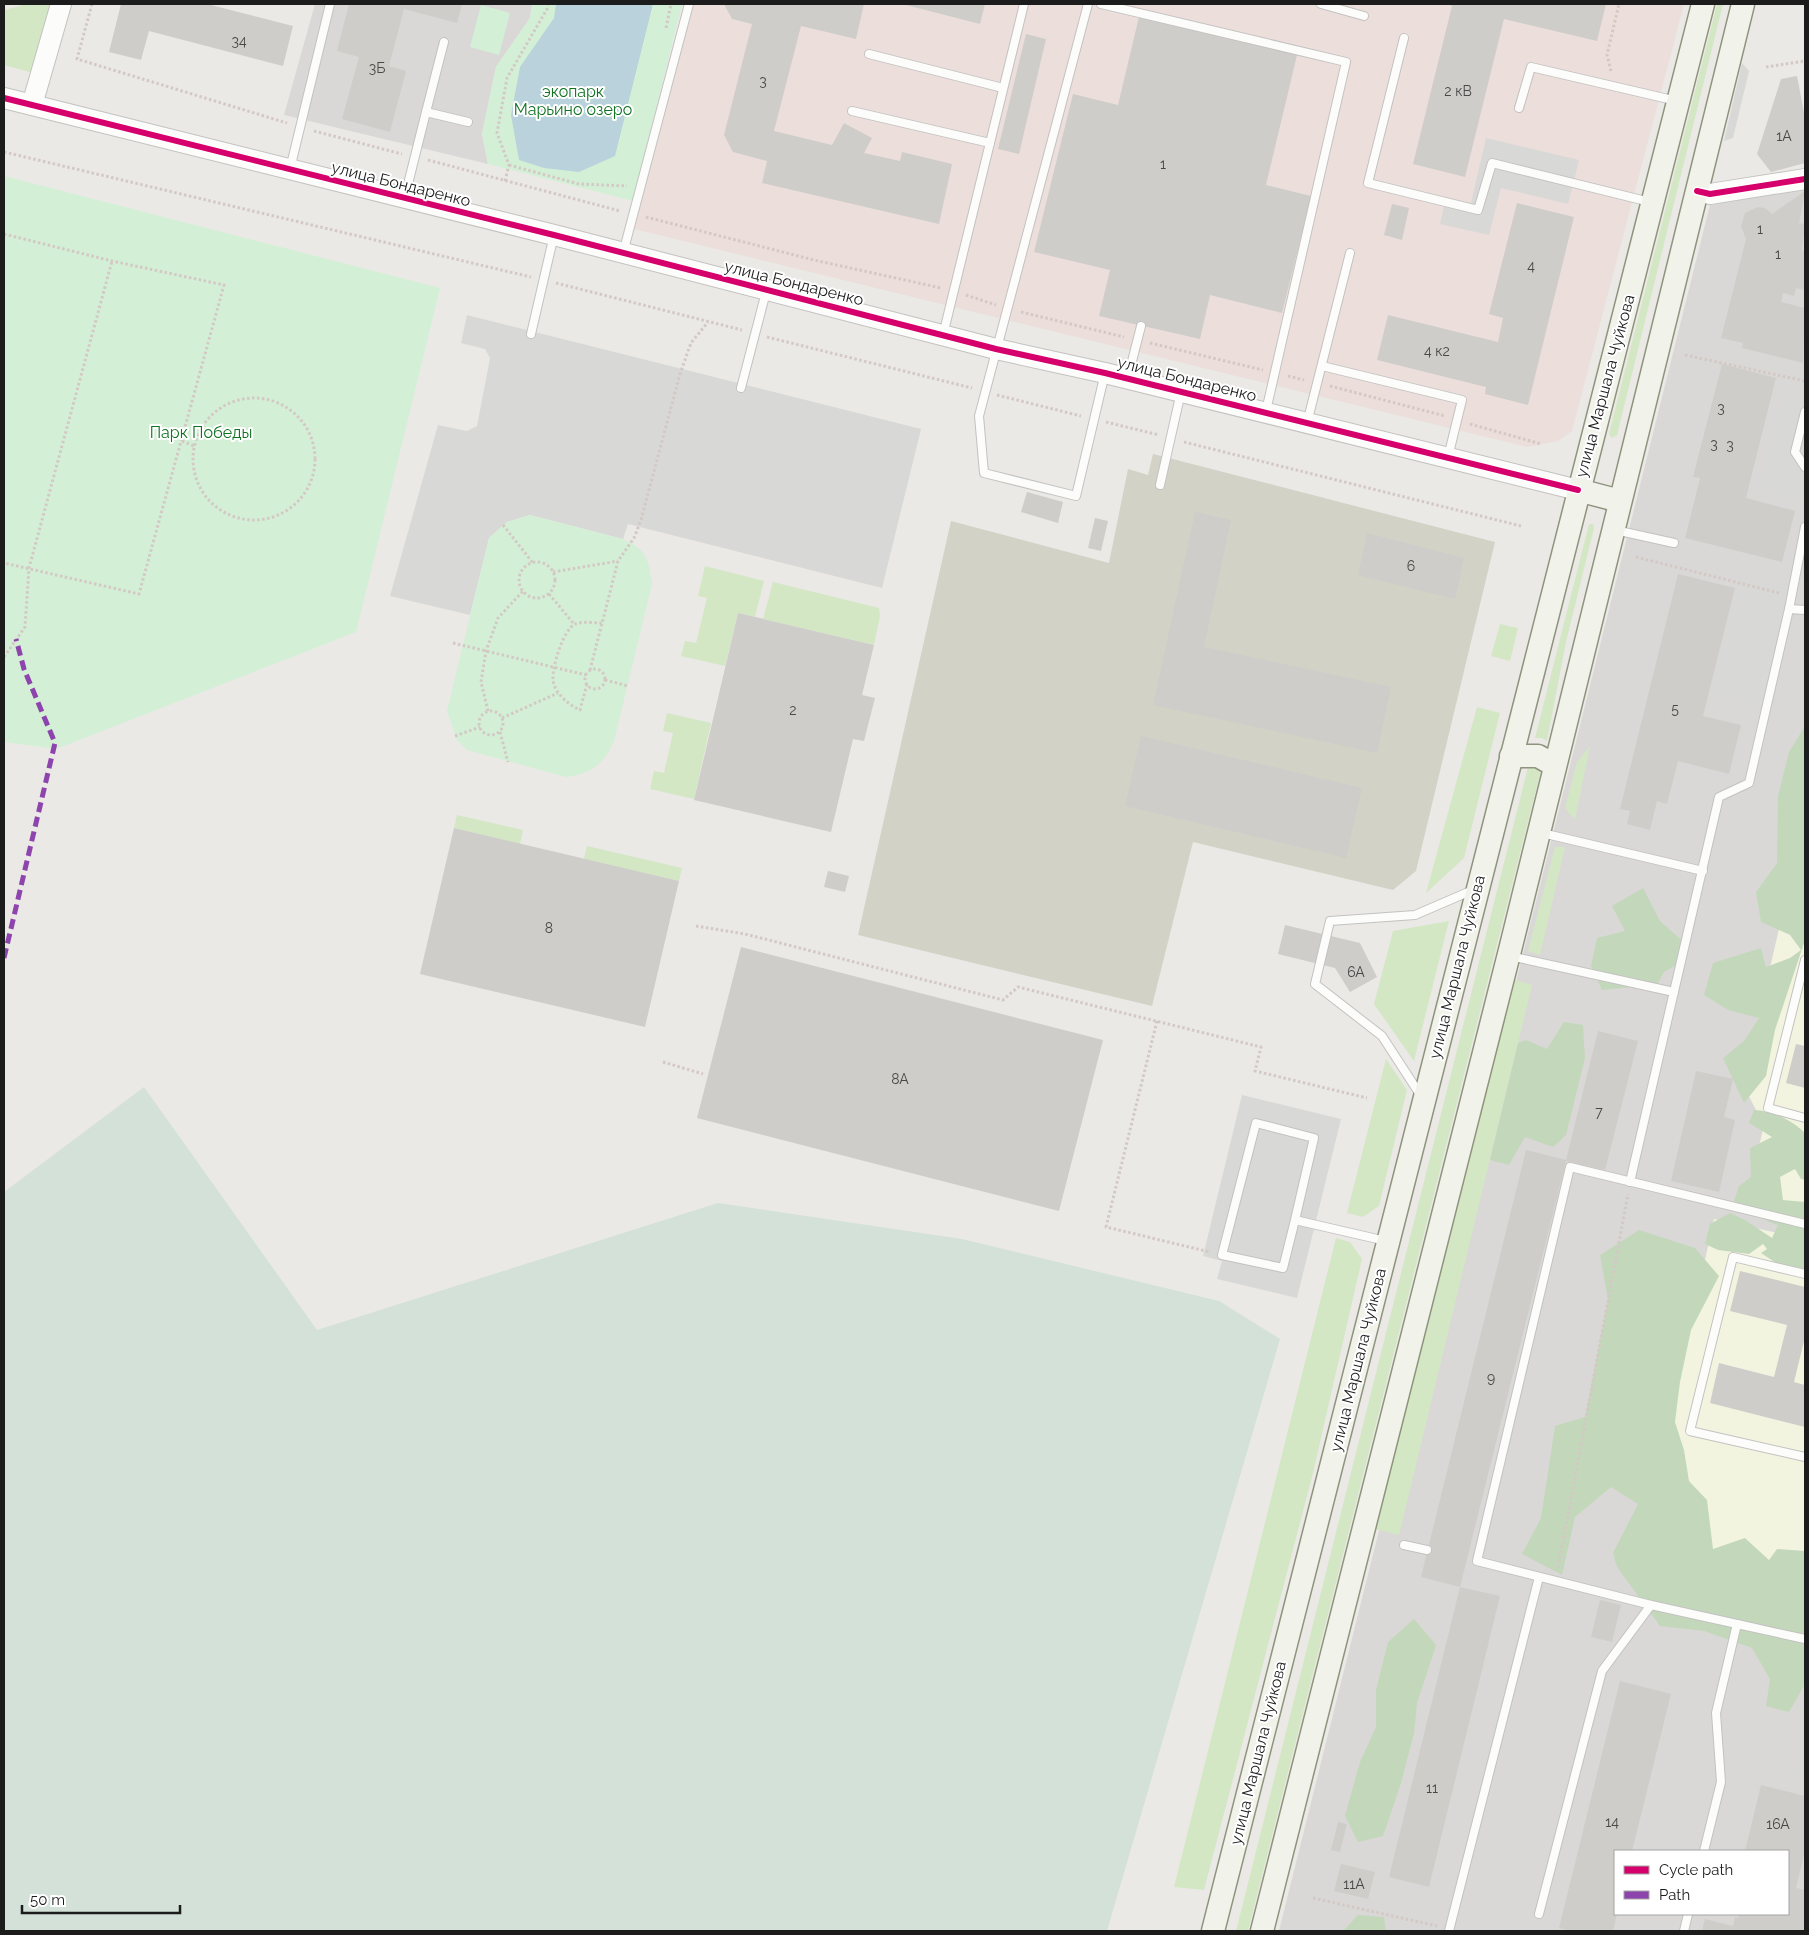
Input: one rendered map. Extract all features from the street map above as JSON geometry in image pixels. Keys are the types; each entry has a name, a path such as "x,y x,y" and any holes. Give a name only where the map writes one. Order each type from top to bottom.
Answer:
{"main road":[{"name":"улица Маршала Чуйкова","path":"1213,1931 1510,756 1703,4"},
{"path":"1262,1931 1743,4"},
{"name":"улица Бондаренко","path":"1578,490 1620,501"},
{"path":"1510,756 1538,756 1554,765"}],"street":[{"path":"32,105 61,4"},
{"name":"улица Бондаренко","path":"4,98 554,235 996,349 1105,373 1578,490"},
{"path":"1697,191 1710,194 1805,179"}],"lane":[{"path":"289,170 330,4"},
{"path":"623,254 689,4"},
{"path":"943,335 1024,4"},
{"path":"1088,4 1006,308 979,416 984,473 1076,496 1105,373"},
{"path":"1100,4 1346,62 1266,413"},
{"path":"1321,4 1364,16"},
{"path":"1404,38 1368,183 1478,210 1492,163 1652,203"},
{"path":"404,199 444,42"},
{"path":"870,54 1004,88"},
{"path":"1519,108 1531,67 1679,101"},
{"path":"852,111 990,143"},
{"path":"426,112 468,122"},
{"path":"531,334 554,235"},
{"path":"1307,423 1350,252"},
{"path":"741,388 766,290"},
{"path":"1128,379 1141,326"},
{"path":"1322,366 1462,400 1448,458"},
{"path":"1160,485 1180,392"},
{"path":"1805,412 1795,452 1805,466"},
{"path":"1630,1182 1719,797 1749,783 1789,609 1805,526"},
{"path":"1613,529 1674,544"},
{"path":"1789,609 1805,610"},
{"path":"1537,832 1703,871"},
{"path":"1424,1100 1382,1036 1315,984 1330,921 1415,915 1477,888"},
{"path":"1507,955 1674,992"},
{"path":"1805,960 1768,1108 1805,1118"},
{"path":"1256,1123 1314,1138 1295,1220 1283,1268 1222,1255 1256,1123"},
{"path":"1477,1561 1570,1167 1805,1224"},
{"path":"1295,1220 1388,1241"},
{"path":"1805,1274 1733,1257 1690,1431 1805,1457"},
{"path":"1404,1545 1427,1550"},
{"path":"1467,1559 1651,1605 1805,1639"},
{"path":"1449,1930 1539,1577"},
{"path":"1539,1914 1602,1671 1651,1605"},
{"path":"1704,1850 1721,1782 1716,1713 1737,1624"},
{"path":"1684,1931 1688,1915"}],"path":[{"path":"92,4 77,59 300,127 814,260 954,290 1006,308 1317,383 1541,444"},
{"path":"505,181 509,165 497,133 508,78 548,9 548,4"},
{"path":"1615,86 1607,55 1619,4"},
{"path":"1766,67 1805,61"},
{"path":"509,165 579,184 630,186"},
{"path":"4,234 112,261 224,285 139,594 4,562"},
{"path":"4,657 25,627 29,568 112,261"},
{"path":"602,623 575,624 565,632 554,667 553,680 558,693 573,707 580,710 587,684 586,675 590,670 618,561 634,538 641,520 680,374 691,343 708,322"},
{"path":"1685,355 1805,381"},
{"path":"247,398 271,400 296,414 305,425 314,445 315,467 312,481 305,494 283,513 263,520 241,519 216,508 199,486 193,459 194,446 205,423 223,406 247,398"},
{"path":"182,441 194,446"},
{"path":"503,525 533,563"},
{"path":"1636,557 1790,596"},
{"path":"553,572 618,561"},
{"path":"533,563 545,564 553,572 555,584 549,594 532,598 523,591 519,580 523,569 533,563"},
{"path":"488,711 481,682 486,651 498,618 523,591"},
{"path":"549,594 575,624"},
{"path":"453,643 586,675"},
{"path":"590,670 601,671 605,680"},
{"path":"587,684 592,688 599,688 605,680"},
{"path":"605,680 628,686"},
{"path":"502,718 558,693"},
{"path":"480,727 481,716 488,711 496,712 502,718 503,725 500,732 508,762"},
{"path":"480,727 488,735 500,732"},
{"path":"455,736 480,727"},
{"path":"696,926 745,934 1003,1000 1018,987 1261,1047 1255,1071 1367,1098"},
{"path":"1157,1021 1106,1227 1222,1255"},
{"path":"662,1062 703,1074"},
{"path":"1556,1581 1630,1182"},
{"path":"1313,1898 1449,1930"}],"shaded area":[{"path":"315,4 532,4 530,18 496,67 482,134 488,164 284,115"},
{"path":"693,4 1684,4 1572,431 1558,441 1527,447 634,229"},
{"path":"1742,63 1749,71 1733,138 1724,141"},
{"path":"1486,138 1579,160 1568,204 1501,188 1489,235 1440,224 1446,197 1471,203"},
{"path":"1805,185 1805,1931 1279,1931 1710,205"},
{"path":"467,315 921,429 882,588 628,524 623,539 530,515 507,522 489,538 470,615 390,596 438,425 467,431 477,426 490,358 485,349 461,343"},
{"path":"1784,396 1805,402 1805,499 1760,488"},
{"path":"1153,454 1495,542 1416,871 1393,890 1193,842 1152,1006 858,935 951,521 1109,563 1128,469 1148,475"},
{"path":"1740,575 1797,588 1768,706 1711,692"},
{"path":"1805,816 1805,1220 1745,1207 1764,1125 1743,1085"},
{"path":"144,1087 317,1330 718,1203 962,1239 1219,1301 1280,1339 1107,1931 4,1931 4,1192"},
{"path":"1242,1095 1341,1119 1297,1298 1217,1279 1222,1261 1203,1256"},
{"path":"1714,1219 1805,1239 1805,1621 1634,1586"},
{"path":"1805,1656 1805,1778 1796,1776"}],"green space":[{"path":"21,4 57,4 36,70 29,72 4,65 4,10 20,6"},
{"name":"экопарк Марьино озеро","path":"532,4 682,4 633,201 488,164 482,134 496,67 530,18"},
{"path":"1717,4 1723,4 1617,435 1612,438 1609,434"},
{"path":"481,5 510,13 499,55 470,47"},
{"name":"Парк Победы","path":"4,176 440,288 356,632 56,749 4,742"},
{"path":"530,515 623,539 631,543 645,556 652,584 614,741 601,762 590,770 575,776 566,777 467,750 457,740 447,711 489,538 507,522"},
{"path":"1589,524 1593,524 1594,528 1566,642 1547,741 1542,738 1535,738"},
{"path":"705,566 764,581 755,617 738,613 725,666 681,656 685,641 696,643 707,598 698,596"},
{"path":"773,582 879,608 880,616 874,645 763,619"},
{"path":"1500,624 1518,628 1510,661 1491,656"},
{"path":"1477,707 1500,713 1464,858 1426,893"},
{"path":"667,713 711,723 694,799 650,789 654,771 664,773 673,733 663,731"},
{"path":"1805,726 1805,940 1775,1030 1766,1076 1744,1103 1723,1058 1744,1041 1759,1018 1728,1010 1704,995 1713,963 1761,948 1766,967 1790,958 1801,950 1790,935 1761,922 1756,892 1777,863 1778,796 1789,752"},
{"path":"1590,746 1575,820 1565,808 1577,762"},
{"path":"1529,763 1542,766 1248,1931 1236,1931"},
{"path":"457,815 523,830 520,844 454,828"},
{"path":"587,846 682,868 679,881 584,859"},
{"path":"1555,847 1565,847 1540,955 1528,951"},
{"path":"1643,888 1660,921 1686,944 1683,961 1664,972 1655,989 1633,987 1602,990 1591,966 1597,938 1625,931 1612,906"},
{"path":"1449,921 1414,1061 1374,1004 1393,931"},
{"path":"1512,979 1532,985 1399,1535 1375,1529"},
{"path":"1564,1022 1583,1025 1585,1058 1566,1135 1553,1147 1525,1137 1509,1165 1490,1160 1518,1043 1526,1040 1547,1049"},
{"path":"1386,1059 1407,1090 1379,1206 1363,1217 1347,1213"},
{"path":"1754,1110 1761,1110 1782,1117 1805,1133 1805,1180 1801,1179 1795,1169 1780,1177 1783,1200 1805,1202 1805,1270 1776,1263 1761,1253 1767,1249 1763,1244 1749,1254 1718,1250 1705,1244 1710,1224 1730,1213 1745,1220 1772,1238 1778,1225 1769,1222 1734,1201 1739,1186 1751,1177 1750,1148 1772,1137 1749,1123"},
{"path":"1639,1230 1695,1248 1719,1276 1691,1330 1680,1382 1675,1422 1684,1450 1689,1481 1707,1500 1713,1549 1745,1538 1769,1560 1777,1549 1805,1551 1805,1684 1789,1712 1766,1706 1770,1679 1752,1648 1704,1631 1660,1626 1617,1567 1613,1553 1638,1504 1611,1487 1575,1517 1562,1575 1522,1554 1541,1518 1555,1426 1585,1417 1608,1300 1600,1255"},
{"path":"1336,1238 1350,1242 1362,1259 1313,1473 1204,1890 1174,1887"},
{"path":"1414,1619 1436,1645 1417,1703 1414,1733 1401,1783 1383,1836 1358,1842 1345,1816 1360,1762 1376,1727 1376,1690 1388,1642"},
{"path":"1358,1915 1384,1917 1386,1931 1343,1931"}],"water":[{"name":"экопарк Марьино озеро","path":"556,4 653,4 615,156 579,172 544,168 519,160 511,115 520,67 554,18"}],"building":[{"path":"121,4 207,4 293,26 283,66 149,31 141,60 109,52"},
{"path":"349,4 462,4 457,23 404,9 389,66 406,71 390,132 342,119 359,57 337,51"},
{"path":"724,4 864,4 856,39 801,26 774,131 832,145 844,123 872,138 864,153 900,161 902,152 952,164 939,224 762,183 767,161 733,152 724,135 752,24 732,19"},
{"path":"902,4 985,4 980,24"},
{"path":"1447,4 1606,4 1597,41 1504,19 1465,177 1413,164 1452,6"},
{"path":"1139,17 1297,55 1266,185 1311,196 1282,313 1210,295 1200,339 1099,316 1110,270 1034,252 1073,94 1118,105"},
{"path":"1026,34 1046,39 1019,154 998,149"},
{"path":"1797,76 1805,118 1805,163 1771,172 1757,154 1781,79"},
{"path":"1805,191 1799,223 1805,224 1802,251 1805,251 1805,281 1803,290 1796,288 1794,296 1783,293 1781,302 1805,308 1803,363 1742,348 1743,343 1721,338 1746,239 1741,226 1745,213 1758,207 1765,208 1772,214"},
{"path":"1517,203 1574,217 1528,405 1485,394 1486,387 1377,360 1388,315 1498,342 1503,318 1489,314"},
{"path":"1392,204 1409,208 1402,240 1384,235"},
{"path":"1722,364 1776,378 1746,498 1795,511 1782,562 1685,538 1700,478 1693,477"},
{"path":"1027,492 1063,502 1058,523 1021,512"},
{"path":"1195,512 1231,520 1204,647 1391,687 1377,753 1153,705"},
{"path":"1095,518 1108,521 1101,551 1088,548"},
{"path":"1367,533 1464,558 1455,599 1358,575"},
{"path":"1678,574 1735,588 1703,716 1741,725 1729,774 1678,761 1667,804 1657,801 1650,830 1627,824 1630,811 1620,809"},
{"path":"738,613 874,645 862,695 875,698 864,741 853,739 831,832 694,800"},
{"path":"1141,736 1362,788 1346,858 1125,806"},
{"path":"454,828 679,881 645,1027 420,974"},
{"path":"828,871 849,876 845,892 824,887"},
{"path":"1285,925 1360,943 1377,977 1350,992 1335,968 1278,954"},
{"path":"741,947 1103,1040 1059,1211 697,1118"},
{"path":"1598,1031 1638,1041 1605,1170 1566,1161 1460,1587 1421,1577 1526,1150 1566,1160"},
{"path":"1796,1044 1805,1046 1805,1088 1786,1083"},
{"path":"1696,1071 1733,1079 1724,1117 1735,1120 1719,1192 1671,1181"},
{"path":"1740,1271 1805,1287 1805,1337 1794,1382 1805,1385 1805,1427 1710,1403 1719,1363 1774,1377 1787,1325 1730,1311"},
{"path":"1460,1587 1500,1596 1429,1887 1389,1877"},
{"path":"1600,1600 1621,1605 1612,1642 1591,1637"},
{"path":"1620,1681 1671,1694 1632,1850 1614,1850 1614,1915 1617,1915 1613,1931 1571,1931 1559,1928"},
{"path":"1761,1785 1805,1796 1805,1851 1796,1888 1805,1890 1805,1931 1702,1931 1705,1919 1733,1926 1735,1917 1738,1918 1739,1915 1789,1915 1789,1850 1745,1850"},
{"path":"1338,1822 1347,1824 1340,1852 1331,1850"},
{"path":"1341,1864 1375,1872 1368,1899 1334,1891"}],"marked path":[{"path":"4,958 55,743 24,669 16,639"}],"cycle path":[{"path":"4,98 554,235 996,349 1105,373 1578,490"},
{"path":"1697,191 1710,194 1805,179"}]}
